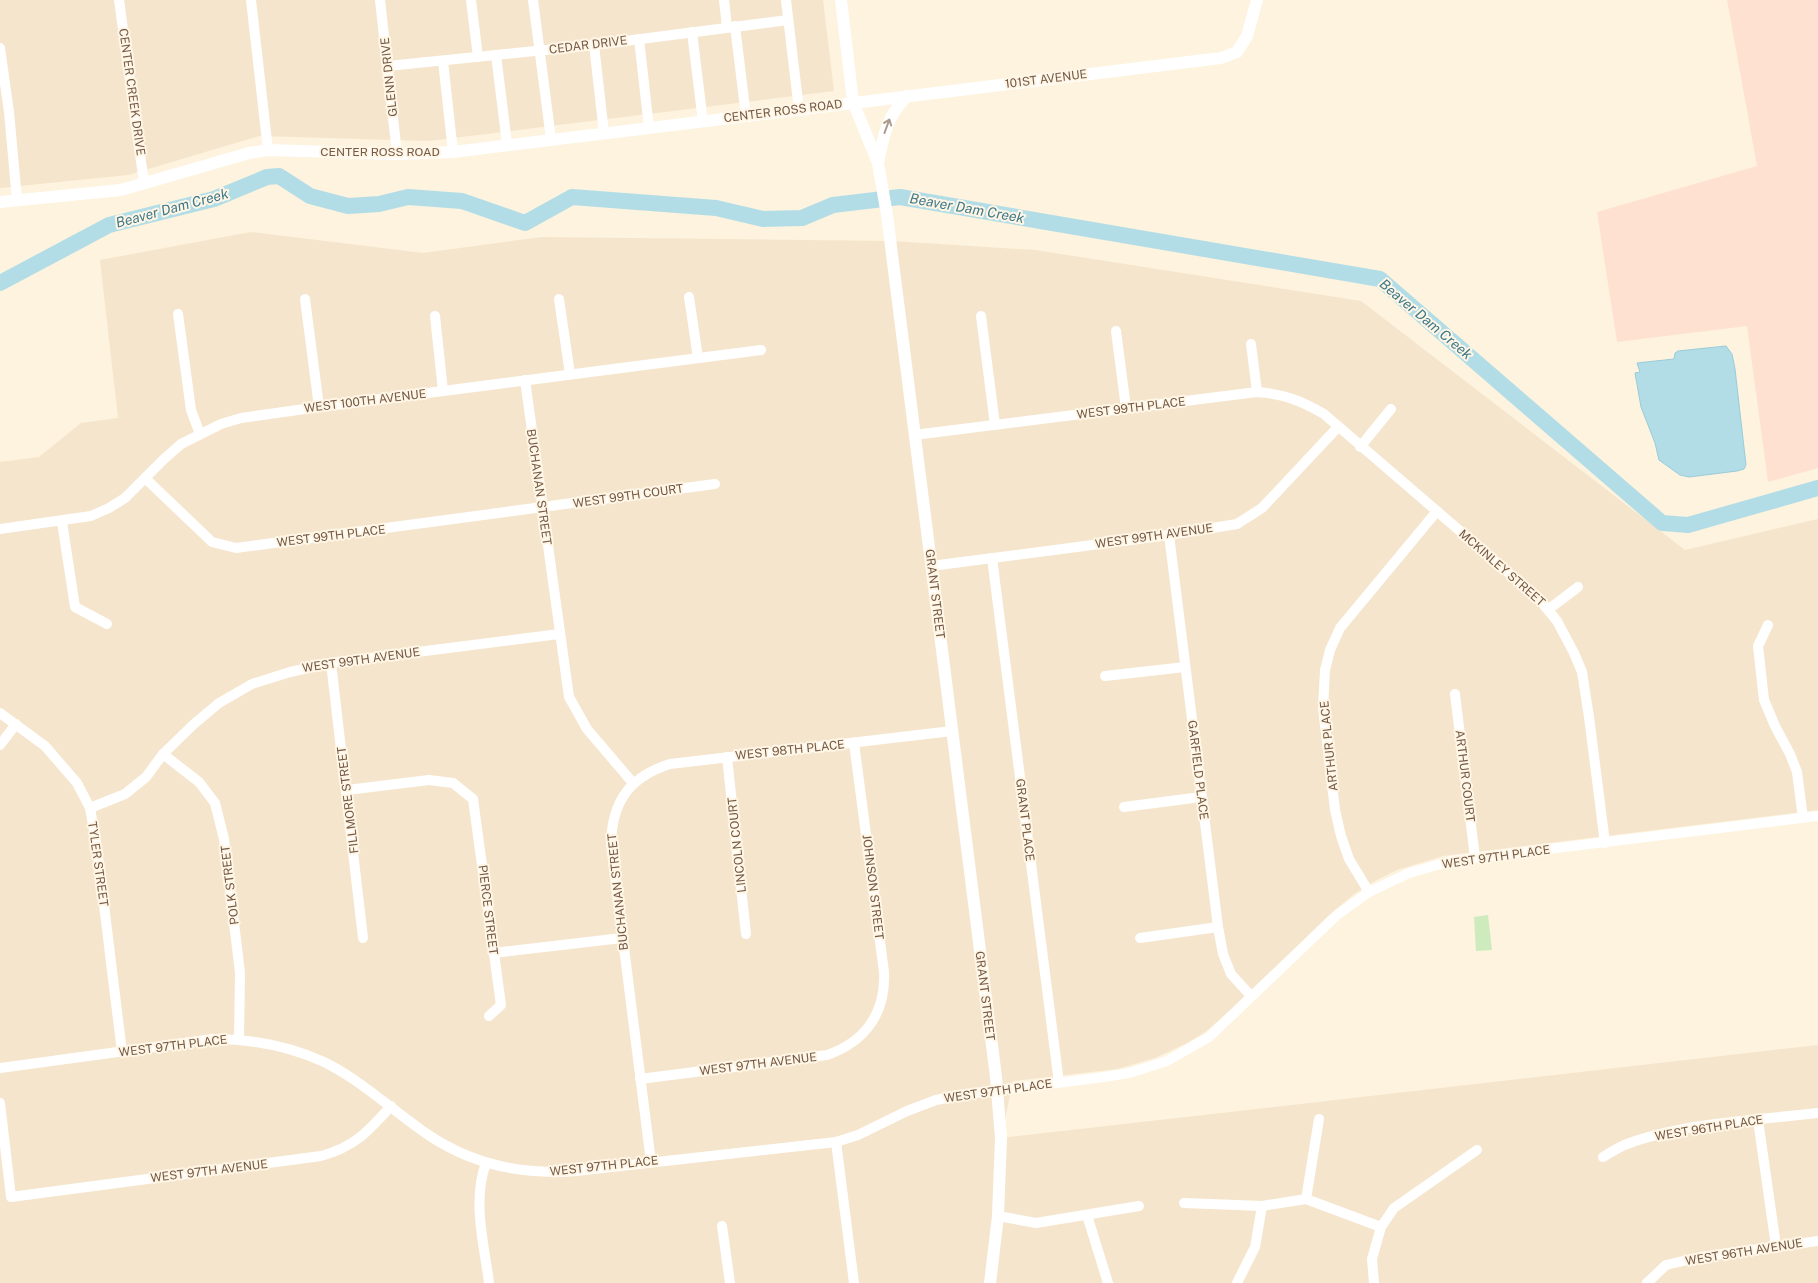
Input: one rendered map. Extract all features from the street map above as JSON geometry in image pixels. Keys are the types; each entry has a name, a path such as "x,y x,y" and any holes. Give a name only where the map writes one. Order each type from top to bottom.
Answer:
{"street":[{"name":"CENTER CREEK DRIVE","path":"120,0 144,184"},
{"path":"251,0 268,150"},
{"name":"GLENN DRIVE","path":"380,0 397,154"},
{"path":"471,0 478,57"},
{"path":"533,0 551,139"},
{"path":"724,0 731,27 746,116"},
{"path":"786,0 799,110"},
{"name":"GRANT STREET","path":"840,0 853,102 878,163 883,187 997,1090 1001,1138 998,1216 990,1283"},
{"name":"101ST AVENUE","path":"853,102 1221,58 1237,52 1247,36 1257,0"},
{"name":"CEDAR DRIVE","path":"388,66 639,39 788,20"},
{"path":"692,32 703,122"},
{"path":"639,39 649,128"},
{"path":"594,44 604,133"},
{"path":"0,48 9,112 17,200"},
{"path":"496,55 507,144"},
{"path":"443,61 453,152"},
{"path":"878,163 885,128 894,109 907,96"},
{"name":"CENTER ROSS ROAD","path":"0,202 121,190 249,153 268,150 397,154 453,152 853,102"},
{"path":"689,297 698,358"},
{"path":"305,299 319,407"},
{"path":"559,299 570,374"},
{"path":"178,314 191,410 200,434"},
{"path":"435,316 443,391"},
{"path":"981,316 995,425"},
{"path":"1116,330 1126,408"},
{"path":"1251,344 1257,392"},
{"name":"WEST 100TH AVENUE","path":"0,529 62,522 91,516 109,508 125,498 181,444 221,424 241,418 761,350"},
{"name":"BUCHANAN STREET","path":"525,380 569,696 586,729 633,783 623,795 617,807 611,827 611,844 651,1162"},
{"name":"WEST 99TH PLACE","path":"914,435 1257,392 1277,394 1304,402 1324,414 1338,427"},
{"path":"1360,447 1391,409"},
{"name":"MCKINLEY STREET","path":"1338,427 1549,609 1582,672 1605,843"},
{"name":"WEST 99TH AVENUE","path":"931,566 1169,535 1237,524 1262,508 1338,427"},
{"name":"WEST 99TH PLACE","path":"145,478 212,542 236,548 542,508"},
{"name":"WEST 99TH COURT","path":"542,508 715,484"},
{"name":"ARTHUR PLACE","path":"1369,892 1349,859 1341,836 1323,708 1325,670 1330,650 1340,628 1437,511"},
{"path":"62,522 76,608 107,624"},
{"name":"GARFIELD PLACE","path":"1169,535 1218,927 1223,954 1231,974 1251,996"},
{"name":"GRANT PLACE","path":"992,558 1059,1083"},
{"path":"1549,609 1578,587"},
{"path":"1768,625 1758,646 1764,700 1797,772 1803,818"},
{"name":"WEST 99TH AVENUE","path":"90,808 124,794 146,777 163,754 219,703 252,684 290,672 331,663 559,634"},
{"name":"FILLMORE STREET","path":"331,663 363,938"},
{"path":"1105,676 1185,667"},
{"name":"ARTHUR COURT","path":"1455,694 1475,858"},
{"name":"TYLER STREET","path":"0,713 45,746 77,783 90,808 97,848 122,1052"},
{"path":"0,745 16,724"},
{"name":"WEST 98TH PLACE","path":"633,783 653,769 670,764 952,731"},
{"name":"JOHNSON STREET","path":"854,743 884,972 884,995 880,1007 868,1028"},
{"name":"POLK STREET","path":"163,754 198,782 215,803 224,839 240,973 239,1039"},
{"name":"LINCOLN COURT","path":"727,757 746,934"},
{"name":"PIERCE STREET","path":"347,790 429,780 453,783 473,800 501,1005 489,1016"},
{"path":"1124,807 1201,796"},
{"name":"WEST 97TH PLACE","path":"0,1068 213,1039 239,1039 290,1049 325,1063 357,1082 431,1137 459,1152 486,1163 530,1172 553,1173 836,1142 858,1136 908,1111 936,1100 1129,1073 1167,1061 1209,1037 1337,915 1369,892 1409,873 1451,861 1818,816"},
{"path":"1140,938 1218,927"},
{"path":"493,953 622,938"},
{"name":"WEST 97TH AVENUE","path":"640,1079 827,1055 842,1050 855,1042 868,1028"},
{"name":"WEST 97TH AVENUE","path":"0,1103 11,1197 321,1156 339,1151 356,1141 374,1126 390,1106"},
{"name":"WEST 96TH PLACE","path":"1603,1157 1625,1144 1656,1135 1818,1113"},
{"path":"1306,1199 1319,1120"},
{"path":"1758,1120 1776,1246"},
{"path":"836,1142 854,1283"},
{"path":"1374,1283 1372,1259 1380,1227 1394,1208 1477,1150"},
{"path":"486,1163 480,1178 478,1197 489,1283"},
{"path":"1184,1203 1262,1206 1306,1199 1380,1227"},
{"path":"998,1216 1036,1223 1138,1206"},
{"path":"1237,1283 1256,1247 1262,1206"},
{"path":"1087,1215 1108,1283"},
{"path":"722,1226 730,1283"},
{"name":"WEST 96TH AVENUE","path":"1647,1283 1666,1265 1700,1257 1818,1241"}],"shaded area":[{"path":"0,0 823,0 834,91 429,141 259,136 128,175 0,188"},
{"path":"1727,0 1818,0 1818,468 1768,482 1747,326 1617,342 1597,212 1757,166"},
{"path":"251,232 423,253 542,237 891,241 1035,250 1361,301 1685,550 1818,519 1818,810 1443,856 1397,870 1354,894 1329,915 1237,1005 1205,1032 1187,1043 1155,1058 1117,1069 1013,1081 1001,1138 1818,1045 1818,1283 0,1283 0,462 39,457 81,423 118,418 100,260"}],"green space":[{"path":"1488,915 1492,950 1476,951 1474,917"}],"water":[{"path":"1726,346 1732,354 1735,369 1746,465 1744,469 1737,471 1689,477 1680,475 1659,460 1655,443 1641,407 1635,373 1640,372 1637,363 1674,359 1675,353 1678,351"}],"waterway":[{"name":"Beaver Dam Creek","path":"0,283 109,225 214,199 267,177 279,176 310,196 348,206 379,204 408,197 462,201 525,223 572,197 716,208 763,219 802,218 833,205 900,197 1380,279 1662,523 1688,525 1818,488"}]}
